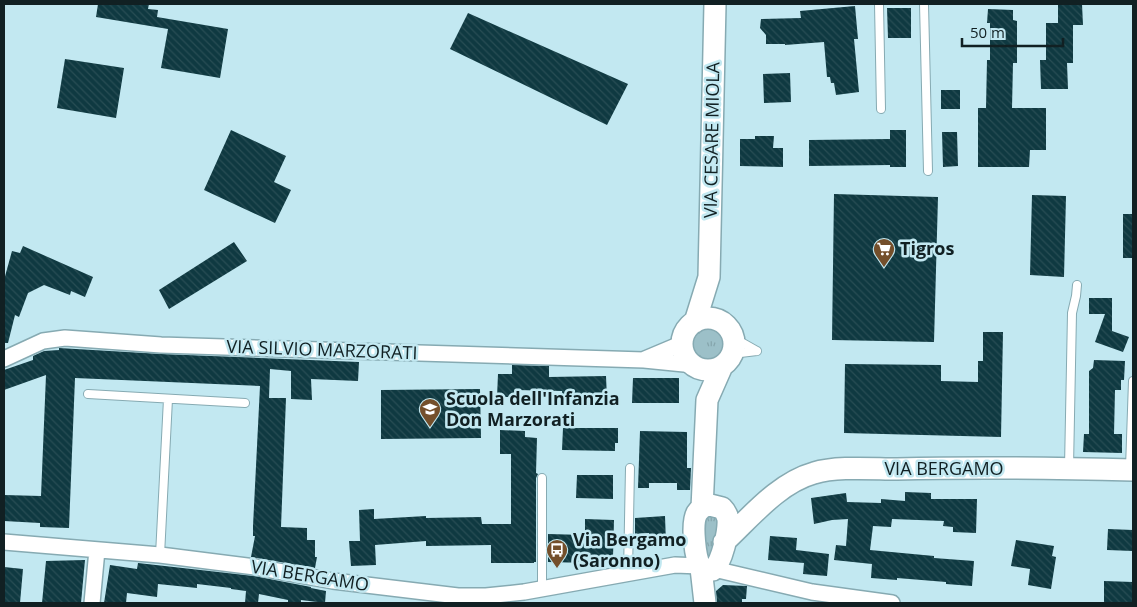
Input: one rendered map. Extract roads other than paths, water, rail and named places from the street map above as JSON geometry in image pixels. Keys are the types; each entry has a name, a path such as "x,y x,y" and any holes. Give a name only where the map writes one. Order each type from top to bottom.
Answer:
{"street":[{"name":"VIA CESARE MIOLA","path":"715,4 710,277 729,346"},
{"name":"VIA CESARE MIOLA","path":"682,343 688,328 695,322 710,277"},
{"path":"695,322 705,318 713,319 729,346"},
{"name":"VIA SILVIO MARZORATI","path":"4,359 43,342 64,338 170,345 644,360 694,366"},
{"path":"682,343 683,351 687,359 694,366 707,400"},
{"name":"VIA SILVIO MARZORATI","path":"644,360 682,343"},
{"path":"694,366 707,370 729,346"},
{"path":"705,600 710,560 728,518 714,507 706,461 707,400 729,346"},
{"name":"VIA BERGAMO","path":"4,542 160,555 255,567 415,598 486,600 628,573 710,560 764,504 790,483 813,473 925,468 1132,470"},
{"path":"764,504 714,507 697,513 694,522 710,560 746,577 812,592 892,603"},
{"path":"92,603 98,550"}],"lane":[{"path":"879,4 881,109"},
{"path":"924,4 928,171"},
{"path":"1069,469 1072,312 1077,285"},
{"path":"1132,470 1133,381"},
{"path":"88,394 245,403"},
{"path":"160,555 168,399"},
{"path":"628,573 630,468"},
{"path":"542,478 542,589"}],"place":[{"name":"Tigros","path":"884,268"},
{"name":"Scuola dell'Infanzia Don Marzorati","path":"430,428"},
{"name":"Via Bergamo (Saronno)","path":"557,569"}]}
